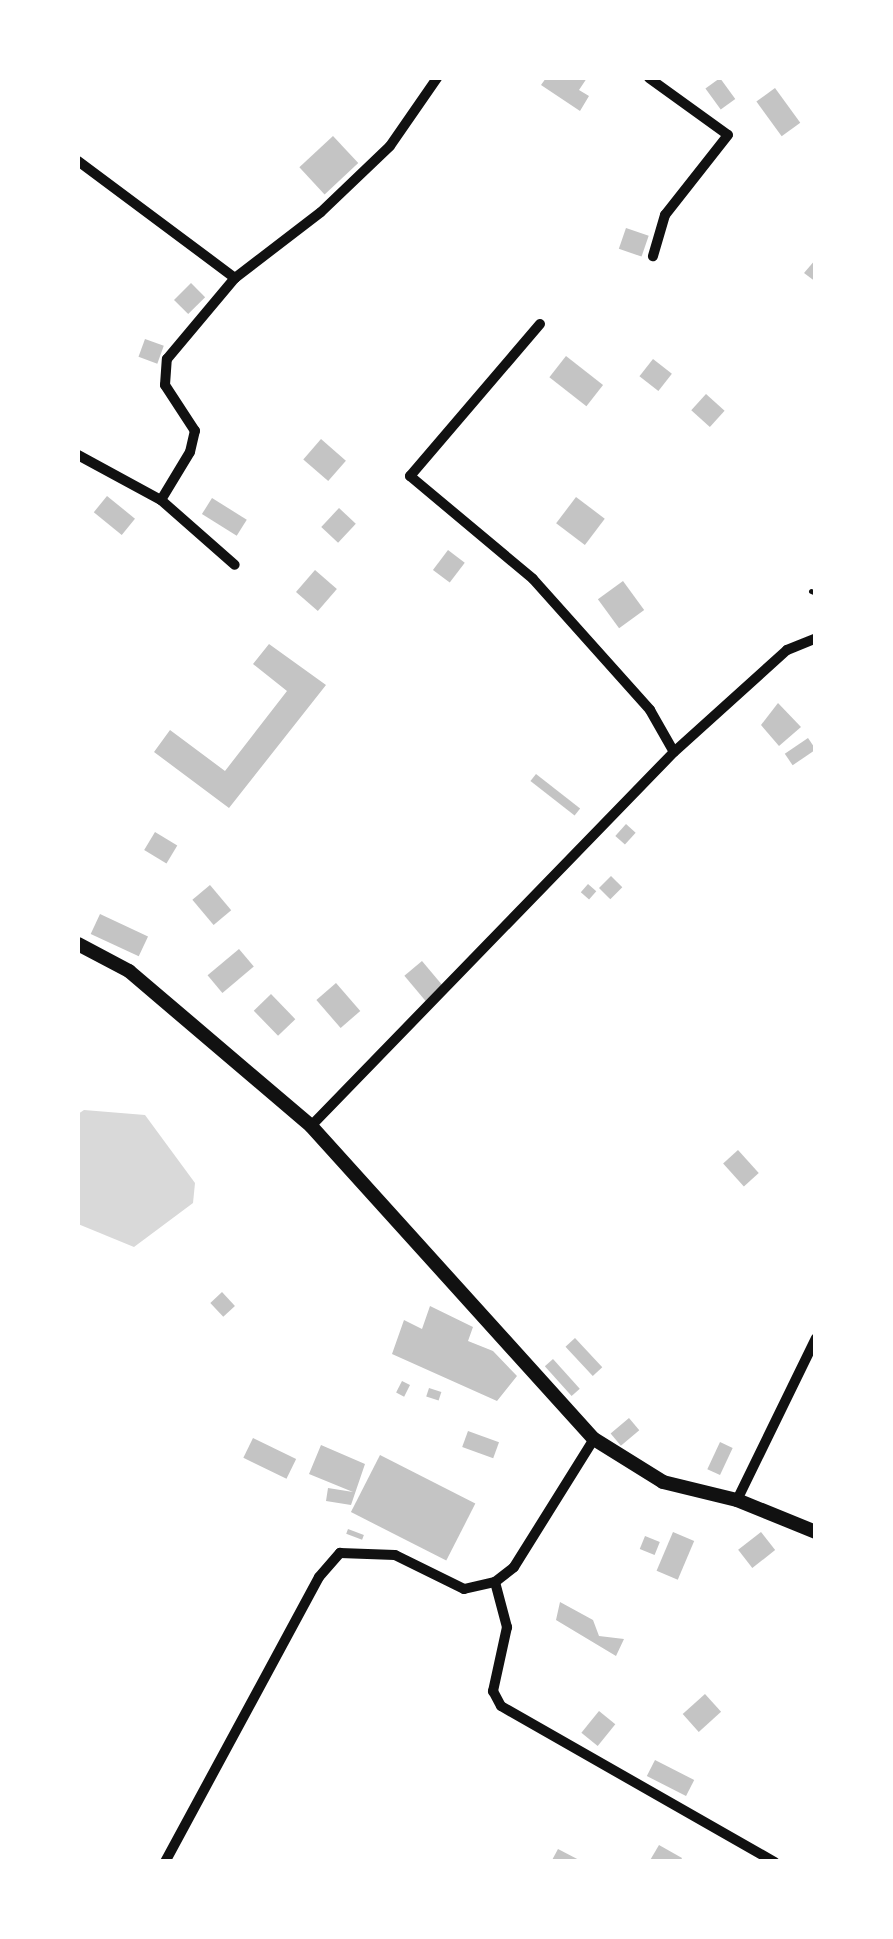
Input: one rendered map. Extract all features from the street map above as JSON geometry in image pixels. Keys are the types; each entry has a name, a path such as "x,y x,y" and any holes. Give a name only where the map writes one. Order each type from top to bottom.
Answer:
{"main road":[{"path":"78,944 129,971 311,1126 594,1439 627,1465 663,1482 737,1500 816,1532"}],"street":[{"path":"161,500 190,452 195,431 165,385 168,359 235,278 320,212 390,146 437,78"},
{"path":"649,78 728,135 666,215 653,256"},
{"path":"78,161 159,215 235,278"},
{"path":"540,324 410,476 533,579 650,710 674,752"},
{"path":"78,455 161,500 235,565"},
{"path":"311,1126 674,752 787,650 816,638"},
{"path":"737,1500 816,1338"},
{"path":"165,1862 319,1577 340,1553 394,1554 464,1590 495,1582 514,1568 594,1439"},
{"path":"495,1582 508,1627 493,1691 502,1706 774,1862"}],"shaded area":[{"path":"84,1110 145,1115 195,1183 193,1203 134,1247 78,1224 78,1114"}],"building":[{"path":"546,78 587,78 579,90 589,96 580,111 541,85"},
{"path":"720,78 735,99 721,110 705,89"},
{"path":"775,88 800,123 782,136 756,102"},
{"path":"333,136 358,163 325,194 299,167"},
{"path":"626,228 649,236 642,257 619,249"},
{"path":"816,259 816,282 804,273"},
{"path":"191,283 205,297 188,314 174,300"},
{"path":"145,339 164,346 157,364 139,357"},
{"path":"566,356 603,385 586,406 549,377"},
{"path":"653,359 672,374 658,391 639,376"},
{"path":"706,394 725,411 710,427 691,410"},
{"path":"321,439 346,461 328,481 303,459"},
{"path":"107,496 135,519 122,535 94,512"},
{"path":"576,497 605,519 585,545 556,523"},
{"path":"212,498 247,520 237,536 202,514"},
{"path":"339,508 356,524 338,543 321,527"},
{"path":"448,550 465,563 450,583 433,570"},
{"path":"315,570 337,589 318,611 296,592"},
{"path":"623,581 644,610 619,628 598,599"},
{"path":"269,644 326,685 229,808 154,752 170,730 225,771 287,691 253,664"},
{"path":"778,703 801,727 779,746 761,725"},
{"path":"808,738 816,750 793,765 785,754"},
{"path":"536,774 580,808 575,816 530,781"},
{"path":"626,824 636,833 625,845 615,836"},
{"path":"155,832 177,845 166,863 144,850"},
{"path":"611,876 622,887 610,899 599,888"},
{"path":"588,884 596,891 589,900 581,892"},
{"path":"210,885 231,910 214,925 192,900"},
{"path":"100,914 148,936 139,956 91,934"},
{"path":"239,949 254,967 222,993 208,975"},
{"path":"422,961 443,986 426,1001 404,976"},
{"path":"336,983 360,1011 341,1028 316,1000"},
{"path":"271,994 295,1019 278,1036 254,1011"},
{"path":"738,1150 759,1173 744,1186 723,1163"},
{"path":"222,1292 235,1306 223,1317 210,1303"},
{"path":"430,1306 473,1327 468,1341 493,1351 517,1376 497,1401 392,1354 404,1320 422,1329"},
{"path":"575,1338 602,1367 593,1376 565,1347"},
{"path":"553,1359 580,1389 572,1396 545,1366"},
{"path":"402,1381 410,1385 404,1397 396,1393"},
{"path":"429,1388 441,1392 439,1401 426,1397"},
{"path":"629,1418 639,1430 621,1446 611,1433"},
{"path":"468,1431 499,1442 493,1458 462,1447"},
{"path":"253,1438 296,1459 286,1479 243,1458"},
{"path":"720,1442 733,1448 720,1475 707,1469"},
{"path":"321,1445 365,1464 351,1505 326,1501 328,1488 353,1492 309,1474"},
{"path":"380,1455 475,1504 446,1561 351,1512"},
{"path":"348,1529 364,1535 362,1540 346,1534"},
{"path":"673,1532 694,1541 678,1580 657,1571"},
{"path":"761,1532 775,1550 752,1568 738,1550"},
{"path":"645,1536 660,1542 655,1555 640,1549"},
{"path":"560,1602 593,1620 599,1636 624,1639 616,1656 556,1620"},
{"path":"705,1694 721,1712 699,1732 683,1714"},
{"path":"599,1711 615,1724 598,1746 581,1733"},
{"path":"655,1760 694,1780 686,1796 647,1776"},
{"path":"659,1845 682,1858 680,1862 649,1862"},
{"path":"558,1849 583,1862 551,1862"}]}
